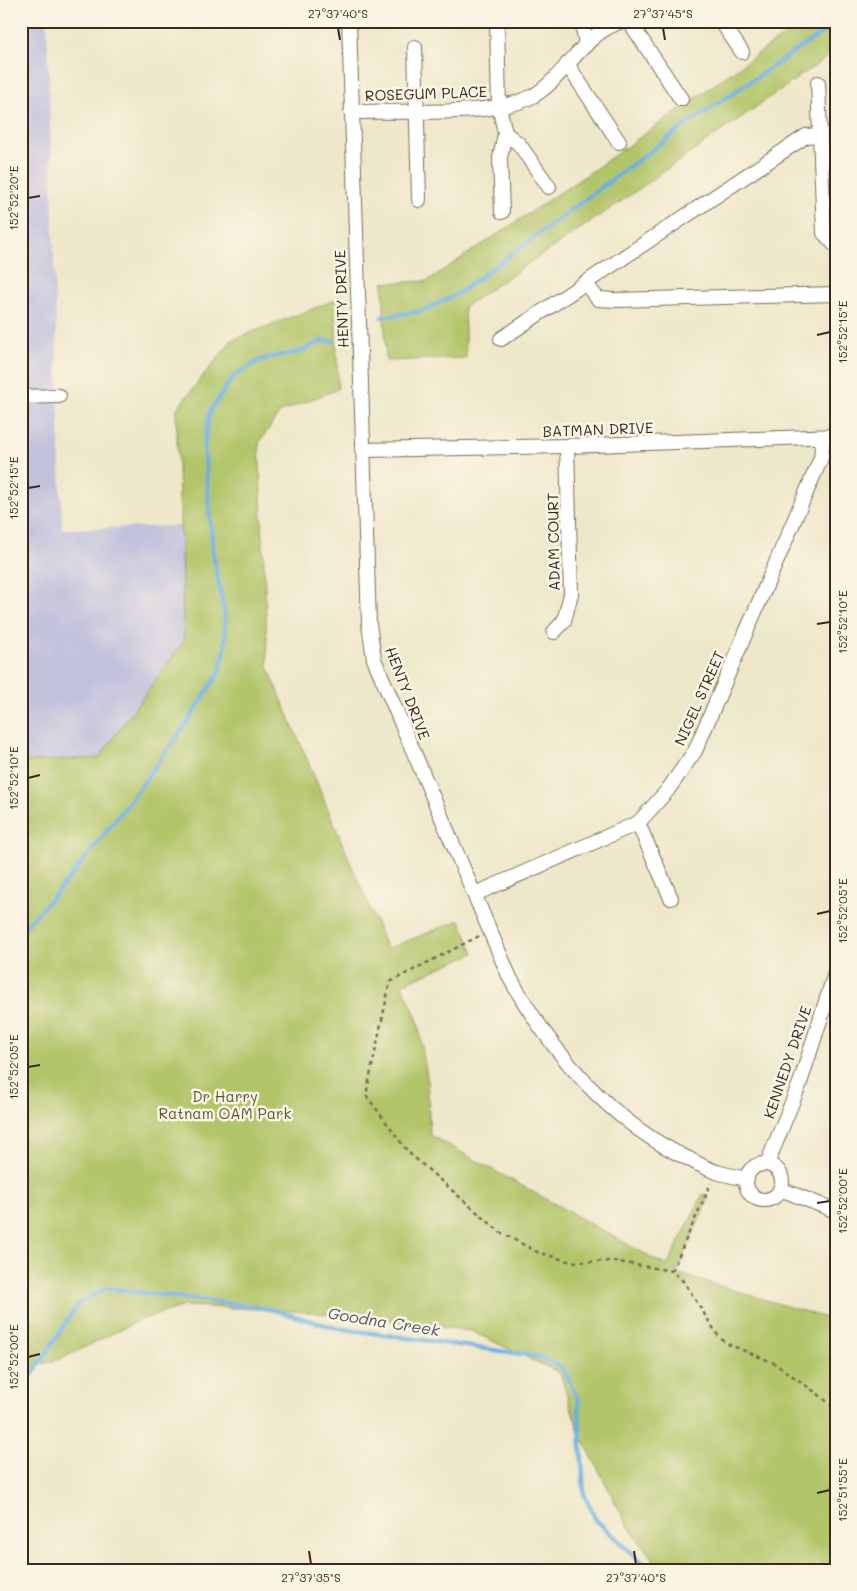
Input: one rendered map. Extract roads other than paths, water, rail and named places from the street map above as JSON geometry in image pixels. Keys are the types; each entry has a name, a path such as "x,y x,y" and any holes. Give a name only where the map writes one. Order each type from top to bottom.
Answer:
{"street":[{"name":"HENTY DRIVE","path":"349,21 362,450 369,624 374,659 510,978 526,1006 560,1054 599,1096 661,1144 716,1172 746,1179"},
{"path":"497,21 499,106 505,133 500,158 502,212"},
{"path":"582,21 586,45"},
{"name":"ROSEGUM PLACE","path":"351,112 479,110 532,96 553,81 567,64 605,29 623,21"},
{"path":"629,21 680,99"},
{"path":"721,21 742,52"},
{"path":"415,46 419,200"},
{"path":"567,64 619,142"},
{"path":"818,83 824,233 836,246"},
{"path":"505,133 518,144 549,188"},
{"path":"502,340 806,136 820,135"},
{"path":"585,283 598,299 616,300 836,294"},
{"path":"21,397 59,396"},
{"name":"BATMAN DRIVE","path":"362,450 567,446 830,436"},
{"name":"NIGEL STREET","path":"475,894 638,824 667,791 695,751 830,436"},
{"name":"ADAM COURT","path":"554,632 564,621 571,594 567,446"},
{"path":"638,824 671,898"},
{"name":"KENNEDY DRIVE","path":"767,1164 800,1083 832,993 836,970"},
{"path":"767,1164 778,1171 781,1180 780,1189 774,1196 761,1199 750,1192 746,1179 754,1167 767,1164"},
{"path":"780,1189 836,1211"}],"waterway":[{"path":"382,317 422,311 456,295 683,127 834,25"},
{"path":"21,931 68,880 127,805 186,724 219,673 225,649 225,617 213,553 204,444 210,411 234,376 262,359 300,352 321,341 333,341"},
{"name":"Goodna Creek","path":"21,1392 78,1304 106,1288 270,1309 336,1328 536,1356 562,1367 578,1399 584,1494 596,1520 650,1570"}],"park label":[{"name":"Dr Harry Ratnam OAM Park","path":"225,1104"}]}
